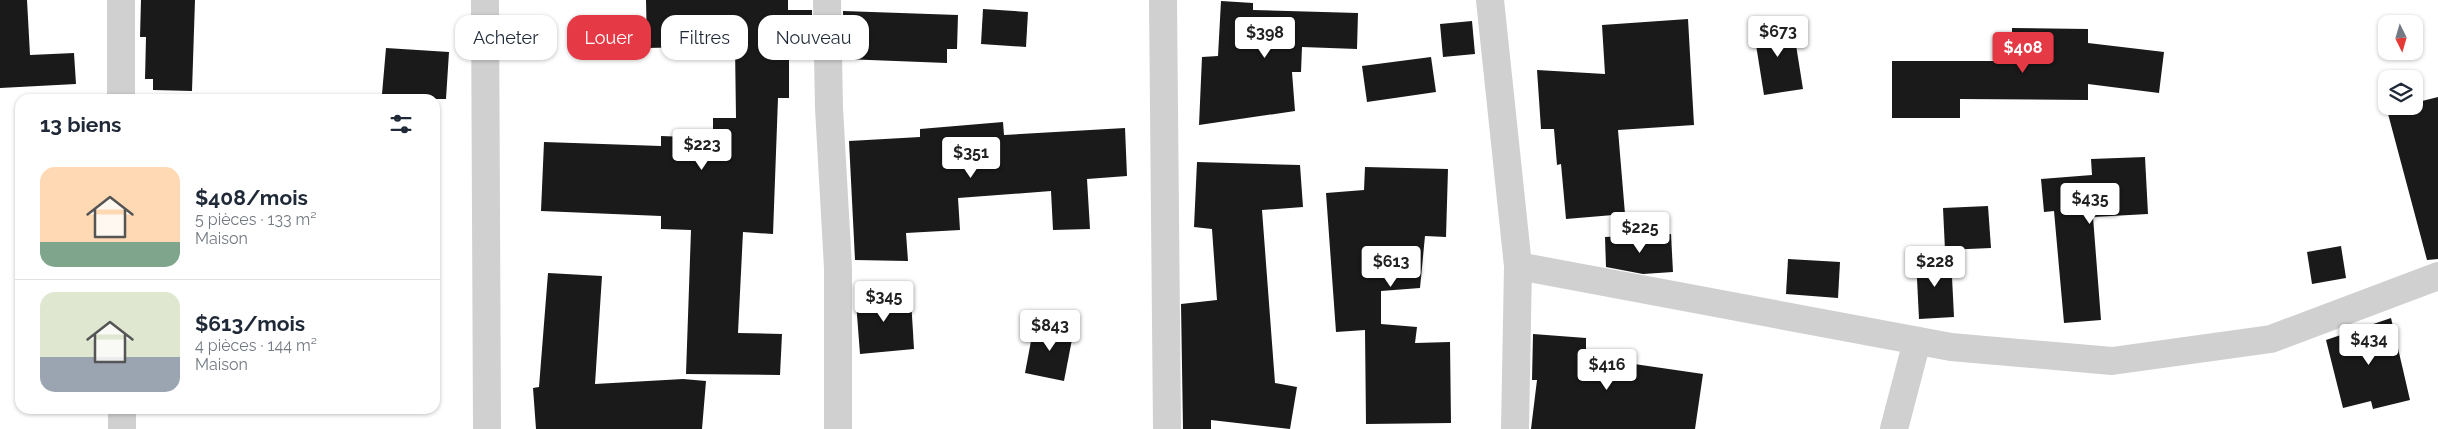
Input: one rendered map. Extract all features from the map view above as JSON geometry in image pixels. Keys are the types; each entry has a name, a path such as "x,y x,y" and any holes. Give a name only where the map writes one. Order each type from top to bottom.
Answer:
{"street":[{"path":"121,0 121,94"},
{"path":"485,0 487,429"},
{"path":"827,0 829,108 838,268 838,429"},
{"path":"1163,0 1167,429"},
{"path":"1490,0 1518,266 1515,429"},
{"path":"1518,266 1917,341 2112,361 2272,339 2438,276"},
{"path":"1894,429 1917,341"},
{"path":"122,414 122,429"}],"building":[{"path":"0,0 27,0 30,55 74,53 76,84 0,88"},
{"path":"141,0 195,0 192,91 153,90 153,79 145,79 146,37 140,37"},
{"path":"646,0 788,0 788,10 812,10 812,15 758,15 758,60 789,60 789,98 778,98 773,234 743,232 738,333 782,334 780,375 686,374 691,230 661,229 661,216 541,211 544,142 661,146 661,136 713,138 713,118 736,118 735,60 748,60 748,15 661,15 661,48 651,48 651,15 646,15"},
{"path":"1221,1 1253,3 1253,10 1358,13 1357,49 1302,47 1301,72 1292,72 1295,111 1199,125 1202,57 1218,56"},
{"path":"983,9 1028,12 1026,47 981,44"},
{"path":"843,11 958,15 957,49 947,49 947,63 869,60 869,15 843,15"},
{"path":"1688,19 1694,125 1618,130 1625,214 1566,219 1561,164 1557,165 1554,129 1541,129 1537,70 1605,74 1602,25"},
{"path":"1792,20 1803,89 1764,95 1753,26"},
{"path":"1472,21 1475,54 1443,57 1440,24"},
{"path":"2012,28 2088,29 2088,43 2164,52 2159,93 2088,84 2088,100 1960,99 1960,118 1892,118 1892,61 2012,61"},
{"path":"386,48 449,52 446,99 440,99 440,94 382,94"},
{"path":"1431,57 1436,92 1367,102 1362,66"},
{"path":"2438,97 2438,259 2427,260 2388,115 2423,115 2423,101"},
{"path":"1003,122 1004,135 1125,128 1127,176 1087,179 1090,229 1053,230 1051,191 958,198 960,230 906,233 908,261 855,260 849,141 920,137 920,129"},
{"path":"2145,157 2148,214 2093,217 2101,320 2064,323 2054,211 2044,212 2041,179 2092,175 2091,159"},
{"path":"1197,162 1300,165 1303,207 1262,210 1275,383 1297,387 1290,429 1211,420 1211,429 1183,429 1181,304 1217,300 1212,229 1194,227"},
{"path":"1365,167 1448,169 1446,237 1425,236 1420,288 1381,291 1381,324 1417,327 1415,343 1450,342 1451,423 1366,424 1365,330 1336,332 1326,193 1364,190"},
{"path":"1988,206 1991,248 1945,250 1943,208"},
{"path":"1671,234 1673,272 1643,274 1606,267 1605,237"},
{"path":"2341,246 2346,278 2312,284 2307,252"},
{"path":"1951,257 1954,317 1919,319 1916,259"},
{"path":"1788,259 1840,262 1838,298 1786,294"},
{"path":"548,273 602,276 595,384 683,379 706,381 702,429 536,429 533,388 539,387"},
{"path":"855,289 911,299 914,349 860,354"},
{"path":"2391,318 2410,400 2373,409 2371,401 2343,408 2326,340"},
{"path":"1034,325 1074,329 1064,381 1025,373"},
{"path":"1533,334 1586,338 1586,357 1703,374 1695,429 1531,429 1537,380 1532,380"}]}
